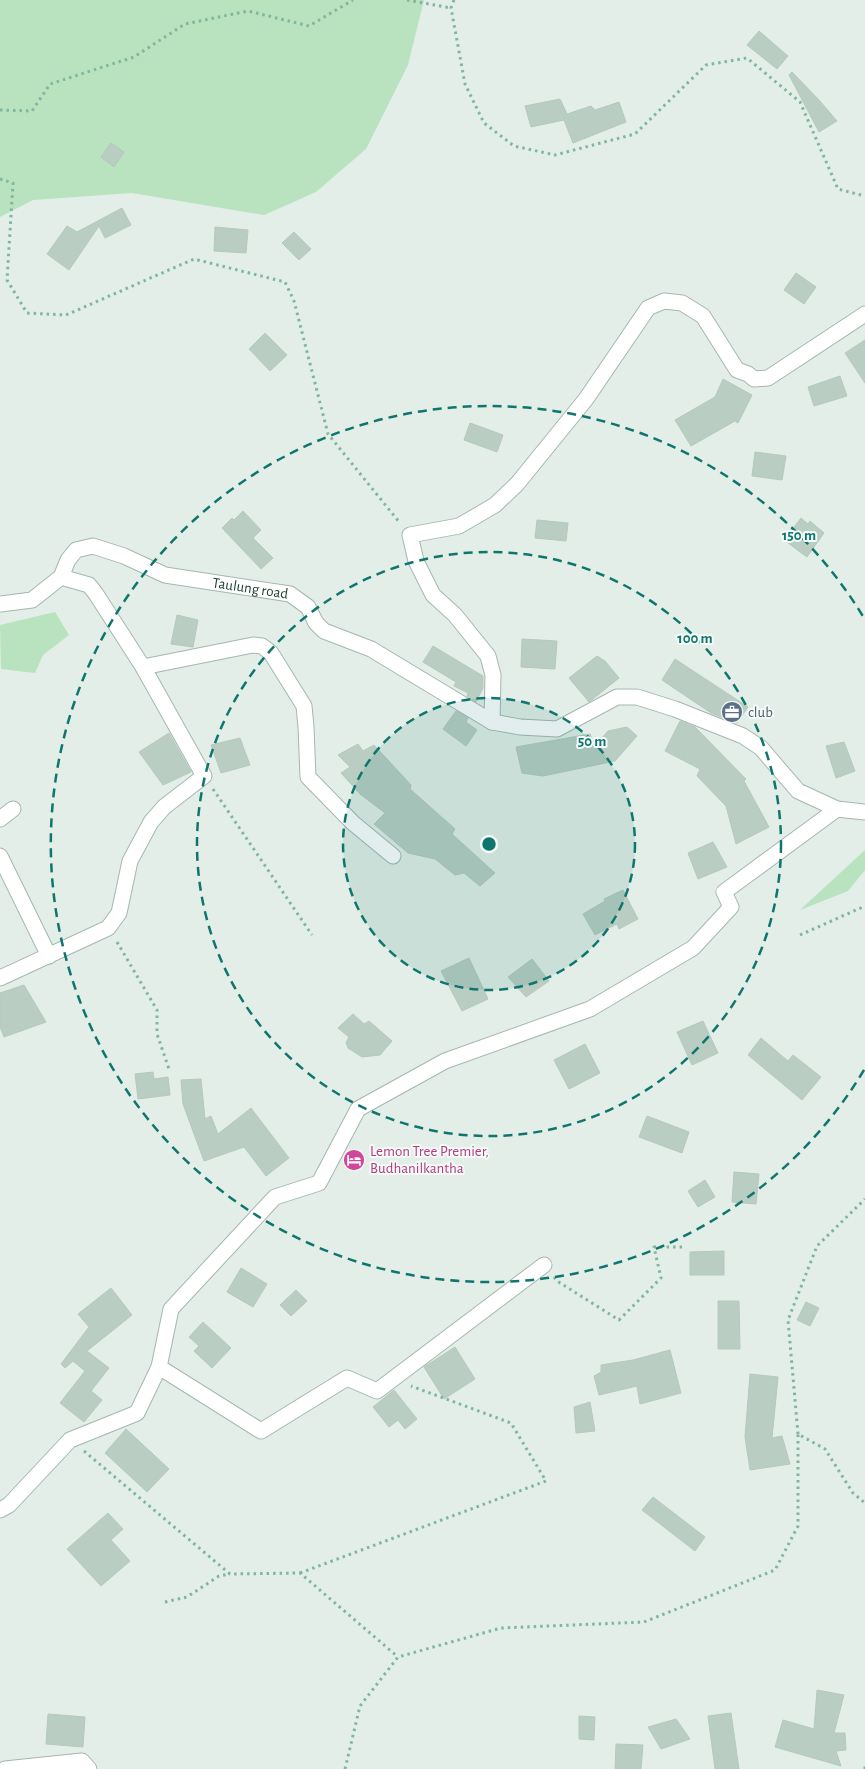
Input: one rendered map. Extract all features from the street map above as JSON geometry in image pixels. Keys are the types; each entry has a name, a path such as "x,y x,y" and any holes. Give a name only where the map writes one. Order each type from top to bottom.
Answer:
{"street":[{"path":"492,722 493,675 488,656 455,615 432,595 416,561 410,535 458,526 495,505 517,484 586,399 648,308 664,301 682,303 703,316 737,370 748,374 754,379 768,378 865,314"},
{"name":"Taulung road","path":"0,604 32,600 62,577 68,560 76,550 93,546 124,556 165,576 290,594 308,607 316,623 324,631 371,649 492,722 520,728 557,728 617,697 637,697 675,709 743,736 761,748 798,791 837,810"},
{"path":"0,978 108,928 119,913 130,861 151,822 164,807 204,776 143,667 96,594 89,585 62,577"},
{"path":"143,667 253,646 262,646 271,653 304,706 308,777 353,823 393,856"},
{"path":"0,819 13,809"},
{"path":"0,1510 9,1505 70,1440 137,1413 160,1367 171,1309 275,1197 319,1183 358,1109 445,1061 590,1009 693,948 731,907 724,892 837,810 865,812"},
{"path":"0,856 49,956"},
{"path":"160,1367 261,1431 347,1378 377,1391 544,1265"},
{"path":"5,1769 82,1761 89,1769"}],"path":[{"path":"0,110 32,111 50,84 134,57 185,24 248,11 309,26 352,0"},
{"path":"408,0 451,8"},
{"path":"454,0 451,8 465,84 484,123 514,146 555,155 635,134 706,65 747,58 800,102 838,189 865,196"},
{"path":"0,179 13,182 7,280 26,313 66,315 194,259 285,282 294,301 328,434 410,535"},
{"path":"204,776 312,935"},
{"path":"800,935 865,906"},
{"path":"108,928 156,1010 157,1034 169,1069"},
{"path":"344,1769 360,1706 398,1657 501,1628 644,1622 775,1570 798,1526 798,1434 788,1320 817,1246 865,1199"},
{"path":"544,1265 557,1281 618,1320 661,1278 654,1247 684,1247"},
{"path":"165,1602 187,1597 219,1576 230,1574 300,1573 546,1481 511,1423 393,1379"},
{"path":"798,1434 824,1448 853,1493 865,1503"},
{"path":"70,1440 230,1574"},
{"path":"300,1573 398,1657"}],"green space":[{"path":"0,0 424,0 408,65 366,149 316,192 264,215 132,193 33,200 0,217"},
{"path":"55,612 69,635 43,655 35,673 1,669 0,625"},
{"path":"865,850 865,870 848,891 800,910"}],"building":[{"path":"759,31 788,56 777,69 747,45"},
{"path":"792,72 837,121 819,132 789,75"},
{"path":"560,99 567,114 591,106 595,110 619,102 626,122 573,143 564,120 531,127 525,106"},
{"path":"111,143 124,152 114,167 101,157"},
{"path":"122,208 131,225 105,238 99,226 69,270 47,254 67,226 77,232"},
{"path":"215,227 248,230 246,253 214,251"},
{"path":"294,232 311,249 299,260 282,243"},
{"path":"796,273 816,287 804,304 784,290"},
{"path":"265,333 287,355 270,371 249,349"},
{"path":"865,340 865,383 845,353"},
{"path":"840,376 847,396 814,406 808,387"},
{"path":"723,379 752,395 738,423 735,421 691,446 675,420 715,397"},
{"path":"470,423 503,435 497,452 464,440"},
{"path":"755,452 786,456 782,480 752,476"},
{"path":"243,511 261,530 253,538 273,558 261,569 222,528"},
{"path":"801,518 808,524 810,521 824,533 807,557 784,540"},
{"path":"537,520 568,523 566,541 535,538"},
{"path":"177,615 198,620 193,647 171,644"},
{"path":"522,639 557,641 555,669 521,667"},
{"path":"433,646 483,676 483,688 476,702 467,696 468,693 454,686 456,682 423,662"},
{"path":"597,656 605,661 619,678 589,702 569,678"},
{"path":"675,659 748,707 737,723 711,713 662,680"},
{"path":"456,711 468,718 466,722 477,730 466,746 443,729"},
{"path":"680,721 695,727 746,779 744,781 769,827 736,844 726,806 697,776 700,769 665,751"},
{"path":"627,727 637,736 615,761 543,776 522,773 516,747 590,734 595,746 608,731"},
{"path":"169,733 191,772 163,785 139,752"},
{"path":"240,738 250,765 221,773 211,745"},
{"path":"844,742 855,771 836,778 826,746"},
{"path":"358,744 363,751 374,745 411,785 410,789 455,829 452,834 495,873 480,886 464,873 455,875 435,859 408,853 374,824 385,813 360,794 341,773 350,767 338,755"},
{"path":"713,842 727,867 698,879 688,853"},
{"path":"623,890 638,919 619,929 617,924 595,935 583,914 605,901 604,899"},
{"path":"469,958 488,999 462,1011 441,971"},
{"path":"532,959 549,981 526,997 508,977"},
{"path":"24,985 46,1022 4,1037 0,1027 0,993"},
{"path":"353,1014 364,1024 369,1021 392,1041 380,1055 362,1057 348,1048 346,1043 349,1037 338,1028"},
{"path":"703,1021 718,1053 692,1065 677,1032"},
{"path":"761,1038 788,1061 793,1055 821,1077 802,1100 748,1055"},
{"path":"585,1044 600,1073 569,1089 554,1060"},
{"path":"153,1072 154,1079 168,1077 170,1095 138,1099 135,1074"},
{"path":"201,1079 205,1119 211,1116 218,1134 251,1108 289,1158 266,1176 244,1147 204,1161 183,1104 181,1080"},
{"path":"647,1116 689,1132 682,1153 639,1137"},
{"path":"734,1172 759,1174 756,1204 732,1202"},
{"path":"705,1180 715,1197 698,1207 688,1191"},
{"path":"724,1251 724,1275 690,1275 690,1252"},
{"path":"241,1268 267,1284 253,1307 227,1292"},
{"path":"111,1288 132,1315 87,1351 109,1368 91,1391 102,1400 84,1422 60,1403 85,1371 73,1361 65,1368 61,1364 89,1327 78,1314"},
{"path":"296,1290 307,1301 291,1316 280,1305"},
{"path":"718,1301 739,1301 740,1349 718,1349"},
{"path":"806,1302 819,1308 810,1326 797,1320"},
{"path":"203,1322 231,1348 212,1368 194,1351 199,1346 189,1337"},
{"path":"455,1347 475,1379 444,1399 424,1367"},
{"path":"670,1350 681,1393 640,1404 637,1386 599,1395 594,1376 601,1372 601,1365 633,1360"},
{"path":"750,1374 778,1377 772,1438 782,1436 790,1464 750,1470 745,1437"},
{"path":"394,1390 417,1419 405,1429 398,1420 389,1427 373,1407"},
{"path":"590,1402 595,1431 576,1433 574,1407"},
{"path":"126,1429 169,1469 147,1492 105,1453"},
{"path":"653,1497 705,1537 695,1551 642,1510"},
{"path":"108,1513 123,1529 111,1540 130,1561 101,1586 67,1549"},
{"path":"817,1690 844,1695 834,1733 845,1733 846,1750 836,1751 841,1766 775,1747 783,1720 814,1729"},
{"path":"731,1713 739,1769 715,1769 708,1716"},
{"path":"48,1714 85,1717 83,1747 46,1744"},
{"path":"579,1716 595,1717 594,1740 579,1739"},
{"path":"676,1719 690,1739 661,1749 648,1727"},
{"path":"616,1744 643,1745 641,1769 615,1769"}],"place":[{"name":"club","path":"732,712"},
{"name":"Lemon Tree Premier, Budhanilkantha","path":"354,1160"}]}
